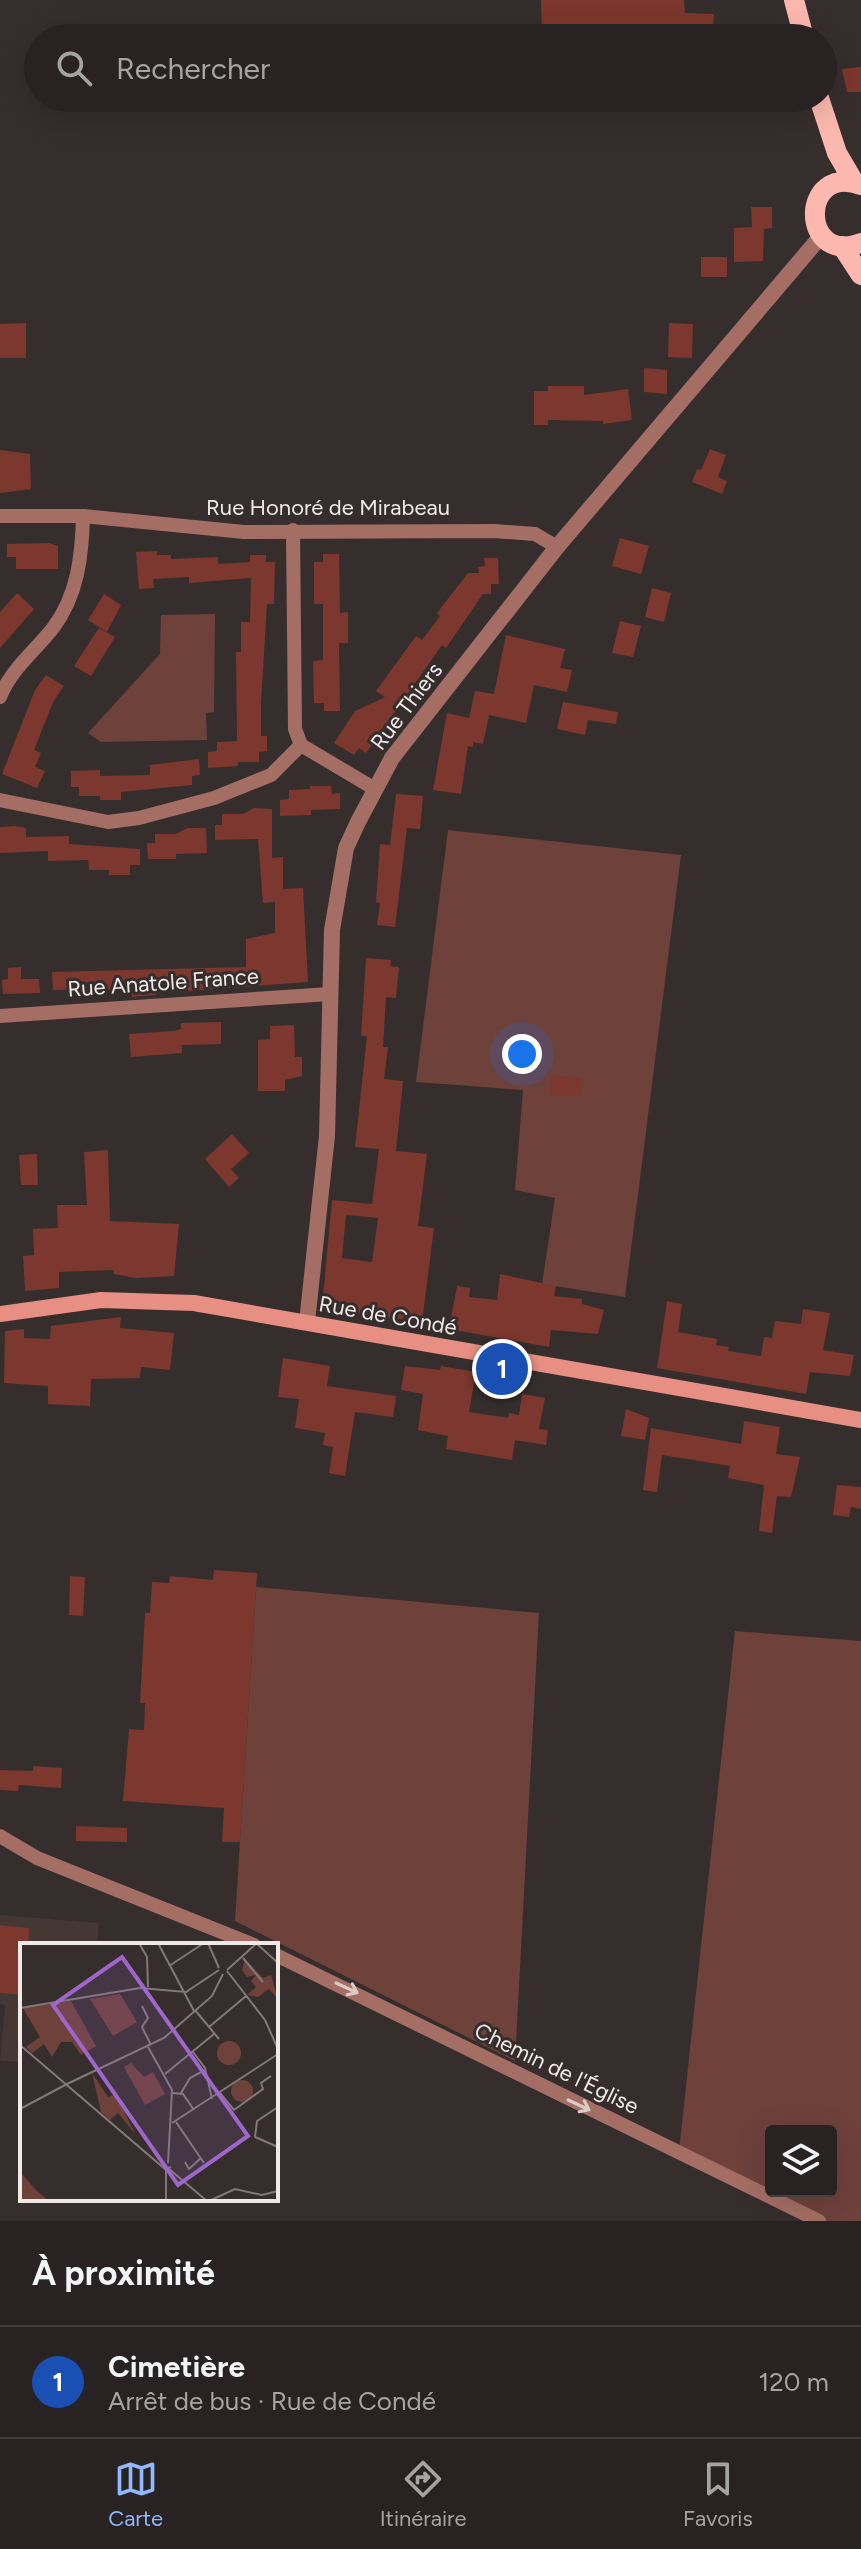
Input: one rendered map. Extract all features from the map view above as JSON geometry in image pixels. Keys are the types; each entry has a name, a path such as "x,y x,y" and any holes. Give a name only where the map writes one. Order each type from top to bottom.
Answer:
{"main road":[{"path":"794,0 800,24"},
{"path":"823,112 826,125 857,184"},
{"path":"826,125 824,190 814,212 822,235 852,244 861,275"},
{"path":"824,190 838,182 857,184"},
{"name":"Rue de Condé","path":"0,1314 132,1300 194,1303 861,1420"}],"street":[{"name":"Rue Thiers","path":"307,1322 327,1136 332,930 346,848 392,758 557,547 822,235"},
{"name":"Rue Honoré de Mirabeau","path":"0,516 83,516 244,532 494,531 535,534 557,547"},
{"path":"0,697 11,676 54,627 67,604 77,581 83,516"},
{"path":"293,530 295,729 301,745 375,789"},
{"path":"0,800 108,822 139,818 214,798 271,775 301,745"},
{"name":"Rue Anatole France","path":"0,1016 330,994"},
{"path":"0,1836 37,1858 250,1943"},
{"name":"Chemin de l'Église","path":"278,1956 819,2221"}],"shaded area":[{"path":"215,614 214,712 206,713 207,740 101,742 88,733 160,654 161,615"},
{"path":"448,830 681,855 625,1297 542,1284 555,1198 515,1190 523,1090 416,1082"},
{"path":"256,1587 539,1613 515,2061 235,1921"},
{"path":"735,1631 861,1641 861,2221 819,2221 771,2197 837,2197 837,2125 765,2125 765,2194 679,2151"},
{"path":"0,1915 99,1923 97,1943 20,1943 20,2062 0,2061 5,2005 0,2004"}],"building":[{"path":"541,0 684,0 685,13 714,14 713,24 542,24"},
{"path":"861,67 861,92 847,92 842,69"},
{"path":"751,207 772,207 772,228 764,229 763,261 734,262 734,228 752,227"},
{"path":"701,257 727,257 727,277 701,277"},
{"path":"26,323 26,358 0,358 0,324"},
{"path":"669,323 693,324 692,358 668,357"},
{"path":"644,368 667,370 667,394 644,392"},
{"path":"548,386 584,386 584,395 628,389 632,420 603,424 603,421 548,420 548,425 534,425 534,391 548,391"},
{"path":"710,449 726,455 718,477 727,481 722,494 692,482"},
{"path":"0,450 30,454 31,489 0,493"},
{"path":"620,538 649,546 641,574 612,566"},
{"path":"49,543 58,546 58,569 16,569 16,557 7,557 7,544"},
{"path":"157,551 157,555 171,555 171,559 218,557 218,564 250,562 250,555 266,555 266,562 275,562 274,604 267,604 261,702 261,736 267,736 267,751 259,752 259,762 238,762 238,766 208,768 208,752 217,751 217,742 237,741 236,652 241,652 241,622 250,622 251,578 189,583 189,577 153,579 154,588 139,589 136,552"},
{"path":"323,554 339,554 340,613 348,612 348,643 339,643 340,711 324,711 324,703 314,703 313,661 323,660 323,604 314,604 314,562 323,562"},
{"path":"484,558 498,558 499,584 491,584 491,594 483,594 446,648 442,645 366,753 359,748 354,755 334,743 355,711 385,697 376,691 416,636 422,640 440,616 437,613 468,573 479,573 478,567 485,566"},
{"path":"652,588 671,593 664,622 645,617"},
{"path":"17,593 34,609 0,648 0,612"},
{"path":"104,594 121,605 107,632 88,620"},
{"path":"620,621 641,626 633,657 612,653"},
{"path":"99,628 115,637 91,676 74,666"},
{"path":"506,635 565,649 560,668 572,670 567,692 534,685 526,723 489,715 483,744 473,742 473,747 468,746 461,794 433,790 447,713 469,718 475,691 494,694"},
{"path":"46,675 64,686 53,702 34,750 41,753 35,767 45,771 37,788 2,774 35,690"},
{"path":"563,702 618,712 616,724 588,720 585,735 557,729"},
{"path":"199,759 200,775 192,776 192,785 121,792 121,800 79,796 79,787 71,787 71,771 100,770 100,776 150,775 150,765"},
{"path":"310,786 331,786 332,794 340,793 340,809 311,810 311,815 280,816 280,800 289,799 289,790 310,789"},
{"path":"396,794 423,796 420,829 407,828 395,927 377,925 380,903 376,902 380,844 390,845"},
{"path":"254,808 272,809 272,858 283,857 283,889 303,888 308,982 188,991 188,984 156,985 156,995 132,997 131,989 53,990 52,972 246,967 246,939 275,933 275,902 263,903 258,839 215,840 215,825 222,825 222,814 243,814"},
{"path":"0,827 26,828 26,837 69,836 69,844 140,849 140,865 130,865 130,875 109,875 109,870 89,870 88,860 48,861 48,851 0,853"},
{"path":"187,828 206,828 207,853 176,854 176,859 148,859 147,843 155,843 155,834 176,834"},
{"path":"366,958 391,960 390,966 399,967 396,998 386,997 383,1047 388,1047 384,1079 403,1081 396,1151 427,1154 418,1226 434,1228 422,1322 334,1310 323,1297 332,1200 372,1204 379,1149 355,1147 367,1036 361,1036","holes":["346,1215 378,1218 372,1262 342,1258"]},
{"path":"21,967 21,979 39,979 40,993 3,994 2,980 8,979 8,968"},
{"path":"221,1022 221,1044 182,1045 182,1053 131,1057 129,1034 173,1031 181,1029 181,1023"},
{"path":"294,1025 295,1057 302,1057 302,1076 285,1080 285,1091 258,1091 258,1040 270,1039 270,1026"},
{"path":"552,1075 582,1078 580,1096 550,1094"},
{"path":"232,1134 249,1153 231,1169 239,1178 229,1187 205,1159"},
{"path":"108,1150 110,1221 179,1224 174,1276 136,1278 114,1274 114,1270 59,1272 59,1288 25,1291 23,1256 34,1255 33,1229 58,1228 57,1205 87,1205 84,1152"},
{"path":"37,1154 38,1185 21,1185 19,1155"},
{"path":"500,1274 556,1286 554,1296 582,1299 582,1304 604,1310 598,1334 551,1330 549,1347 449,1329 457,1286 470,1288 469,1297 497,1300"},
{"path":"667,1301 682,1304 678,1332 717,1339 716,1345 729,1347 728,1351 761,1356 764,1337 772,1338 775,1321 801,1324 803,1309 830,1313 823,1350 854,1355 850,1376 810,1372 806,1394 657,1368"},
{"path":"121,1317 120,1328 174,1333 170,1370 141,1367 140,1378 91,1379 90,1406 48,1404 48,1386 4,1383 5,1331 24,1329 24,1338 50,1339 51,1326"},
{"path":"283,1358 330,1366 327,1386 396,1396 393,1417 355,1412 345,1476 329,1473 333,1447 323,1445 325,1433 295,1428 299,1399 278,1397"},
{"path":"405,1366 440,1370 441,1366 476,1372 469,1412 508,1418 509,1413 519,1415 522,1394 545,1398 539,1429 548,1430 546,1445 515,1440 512,1460 446,1449 448,1436 418,1430 423,1394 401,1390"},
{"path":"626,1409 649,1418 645,1440 621,1436"},
{"path":"744,1421 780,1427 776,1454 800,1457 791,1497 777,1496 772,1533 759,1531 764,1485 728,1478 730,1466 662,1455 657,1492 643,1490 651,1428 741,1444"},
{"path":"837,1485 861,1487 861,1509 851,1507 849,1517 833,1515"},
{"path":"214,1570 257,1573 240,1842 222,1842 224,1808 123,1801 129,1729 144,1730 145,1703 140,1703 141,1684 145,1613 150,1613 152,1582 169,1583 170,1576 213,1580"},
{"path":"70,1576 85,1577 83,1616 69,1615"},
{"path":"33,1766 62,1768 61,1788 19,1785 18,1791 0,1790 0,1770 33,1771"},
{"path":"76,1826 127,1828 127,1842 76,1841"},
{"path":"0,1925 29,1928 28,1943 20,1943 20,1995 0,1993"}],"place":[{"name":"Cimetière","path":"502,1369"}]}
